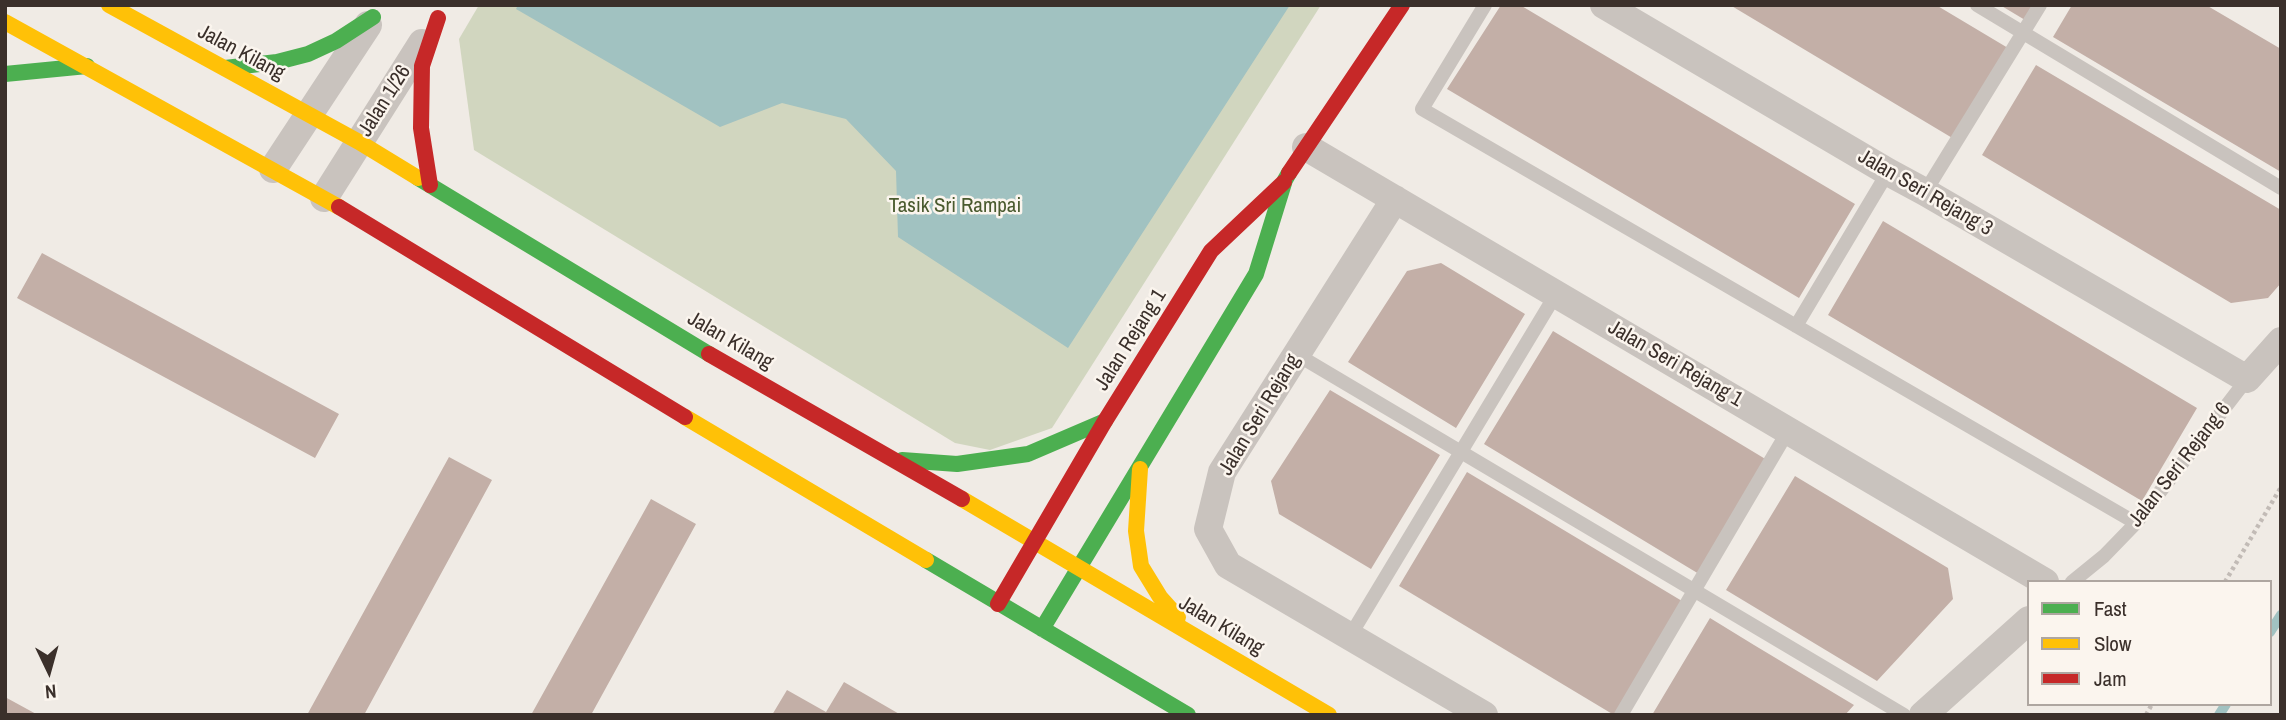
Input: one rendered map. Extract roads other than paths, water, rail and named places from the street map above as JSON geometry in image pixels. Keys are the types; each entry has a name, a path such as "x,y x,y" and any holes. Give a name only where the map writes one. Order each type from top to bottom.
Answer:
{"main road":[{"name":"Jalan Kilang","path":"109,5 359,142 699,348 1079,566 1329,715"},
{"name":"Jalan Rejang 1","path":"998,604 1105,421 1211,251 1285,180 1402,5"},
{"path":"225,68 277,62 308,54 336,41 377,11"},
{"path":"430,185 421,128 422,66 442,12"},
{"path":"5,22 324,198 1180,713"},
{"path":"5,74 87,66"},
{"name":"Jalan Rejang 1","path":"1042,629 1256,274 1285,180"},
{"path":"893,459 957,464 1028,454 1105,421"},
{"path":"1140,466 1136,531 1142,566 1160,597 1191,632"}],"street":[{"name":"Jalan Seri Rejang 3","path":"1604,5 1888,173 2247,379"},
{"path":"273,169 377,11"},
{"name":"Jalan 1/26","path":"324,198 442,12"},
{"name":"Jalan Seri Rejang 1","path":"1306,146 2042,580"},
{"name":"Jalan Seri Rejang","path":"1395,199 1222,472 1208,529 1227,565 1484,715"},
{"name":"Jalan Seri Rejang 6","path":"2247,379 2281,341"},
{"path":"1923,715 2027,622"}],"lane":[{"path":"1485,5 1422,109 2136,523"},
{"path":"1976,5 2281,188"},
{"path":"1925,192 2040,5"},
{"path":"1796,326 1888,173"},
{"path":"1350,636 1556,294"},
{"path":"1296,354 1904,715"},
{"name":"Jalan Seri Rejang 6","path":"2074,580 2136,523 2247,379"},
{"path":"1620,715 1788,431"}],"water":[{"path":"518,5 1290,5 1068,348 898,237 896,171 846,119 782,103 720,127 516,9"}],"waterway":[{"path":"2272,629 2281,615"},
{"path":"2219,715 2225,706"}],"park label":[{"name":"Tasik Sri Rampai","path":"955,206"}]}
